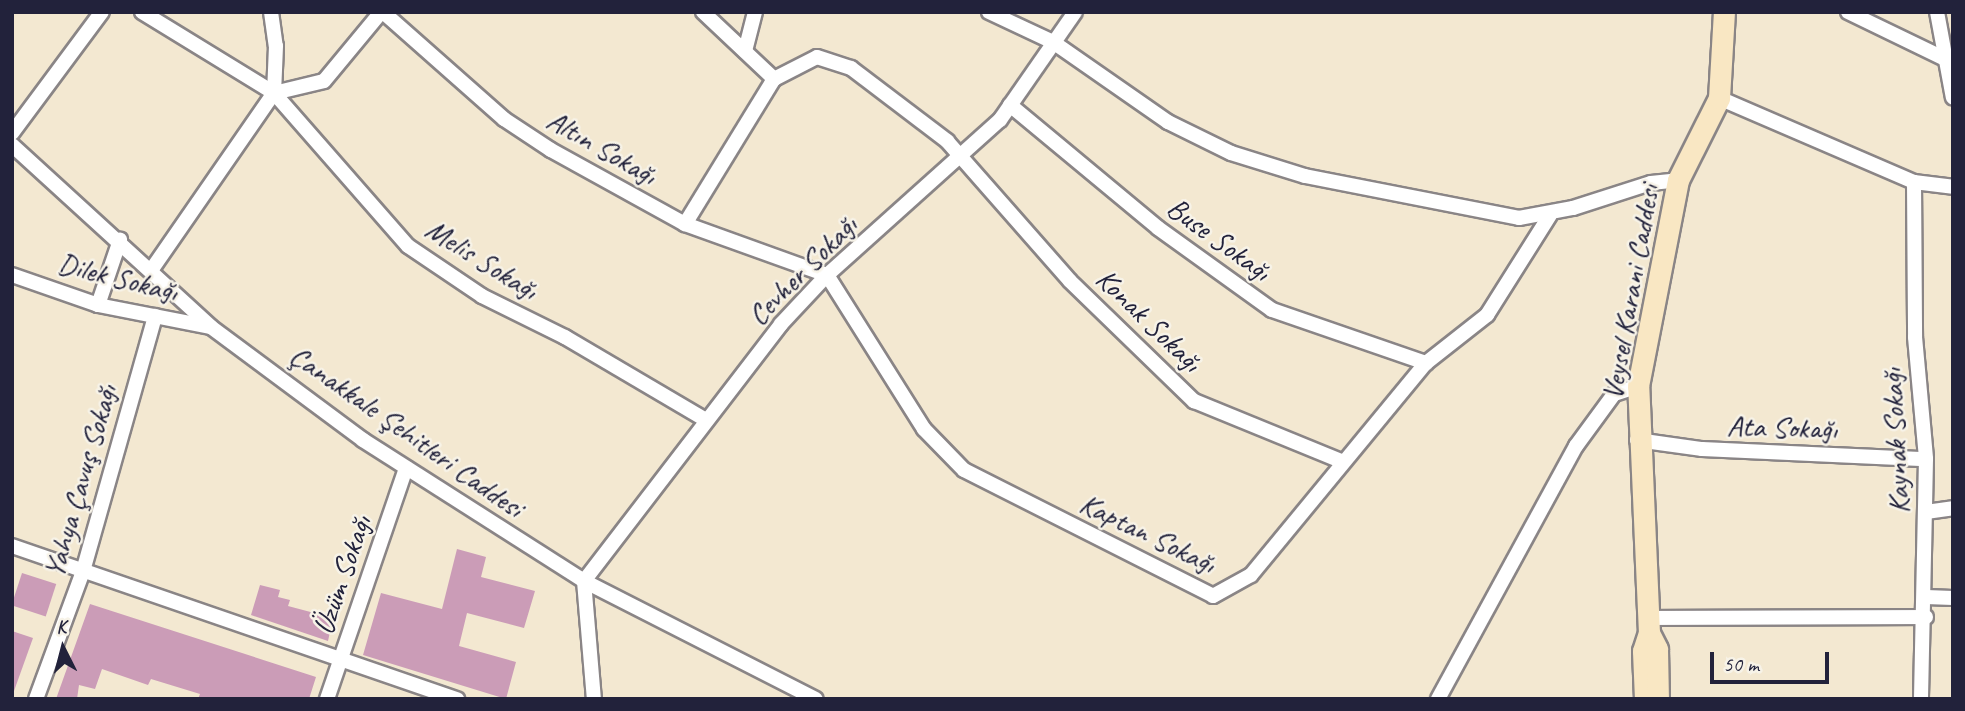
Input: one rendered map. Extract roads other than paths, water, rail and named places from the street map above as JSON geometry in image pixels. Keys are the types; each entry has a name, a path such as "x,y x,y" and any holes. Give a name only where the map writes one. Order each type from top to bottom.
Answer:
{"street":[{"path":"12,133 102,12"},
{"name":"Melis Sokağı","path":"142,12 274,93 408,246 482,296 565,337 704,419"},
{"path":"152,269 274,93 276,46 271,12"},
{"path":"274,93 324,81 382,12"},
{"name":"Altın Sokağı","path":"382,12 504,119 551,150 685,224 827,275"},
{"path":"685,224 774,79 702,12"},
{"path":"744,51 755,12"},
{"path":"989,12 1053,43 1124,95 1231,153 1305,176 1519,218 1549,215 1651,183 1678,180"},
{"name":"Cevher Sokağı","path":"584,581 704,419 827,275 961,158 1010,105 1075,12"},
{"name":"Veysel Karani Caddesi","path":"1658,699 1657,649 1649,625 1637,440 1637,386 1678,180 1719,98 1724,12"},
{"path":"1849,12 1943,58"},
{"path":"1937,12 1943,58 1953,98"},
{"name":"Konak Sokağı","path":"774,79 817,57 851,68 947,141 1070,281 1194,401 1341,460"},
{"path":"1719,98 1914,181 1953,187"},
{"name":"Buse Sokağı","path":"1010,105 1158,228 1272,310 1426,363"},
{"name":"Çanakkale Şehitleri Caddesi","path":"12,145 152,269 211,327 406,468 584,581 816,699"},
{"name":"Kaynak Sokağı","path":"1914,181 1916,337 1926,459 1926,617 1921,699"},
{"name":"Kaptan Sokağı","path":"827,275 924,429 964,470 1213,596 1251,575 1341,460 1426,363 1487,315 1549,215"},
{"path":"98,305 120,240"},
{"name":"Dilek Sokağı","path":"12,275 98,305 211,327"},
{"name":"Yahya Çavuş Sokağı","path":"36,699 83,571 155,316"},
{"path":"1438,699 1576,446 1614,394 1637,386"},
{"name":"Ata Sokağı","path":"1637,440 1702,449 1926,459"},
{"name":"Üzüm Sokağı","path":"327,699 406,468"},
{"path":"1926,512 1953,508"},
{"path":"12,546 342,656 457,699"},
{"path":"584,581 594,699"},
{"path":"1926,597 1953,598"},
{"path":"1649,625 1926,617"},
{"name":"Veysel Karani Caddesi","path":"1645,699 1643,651 1649,625"}]}
